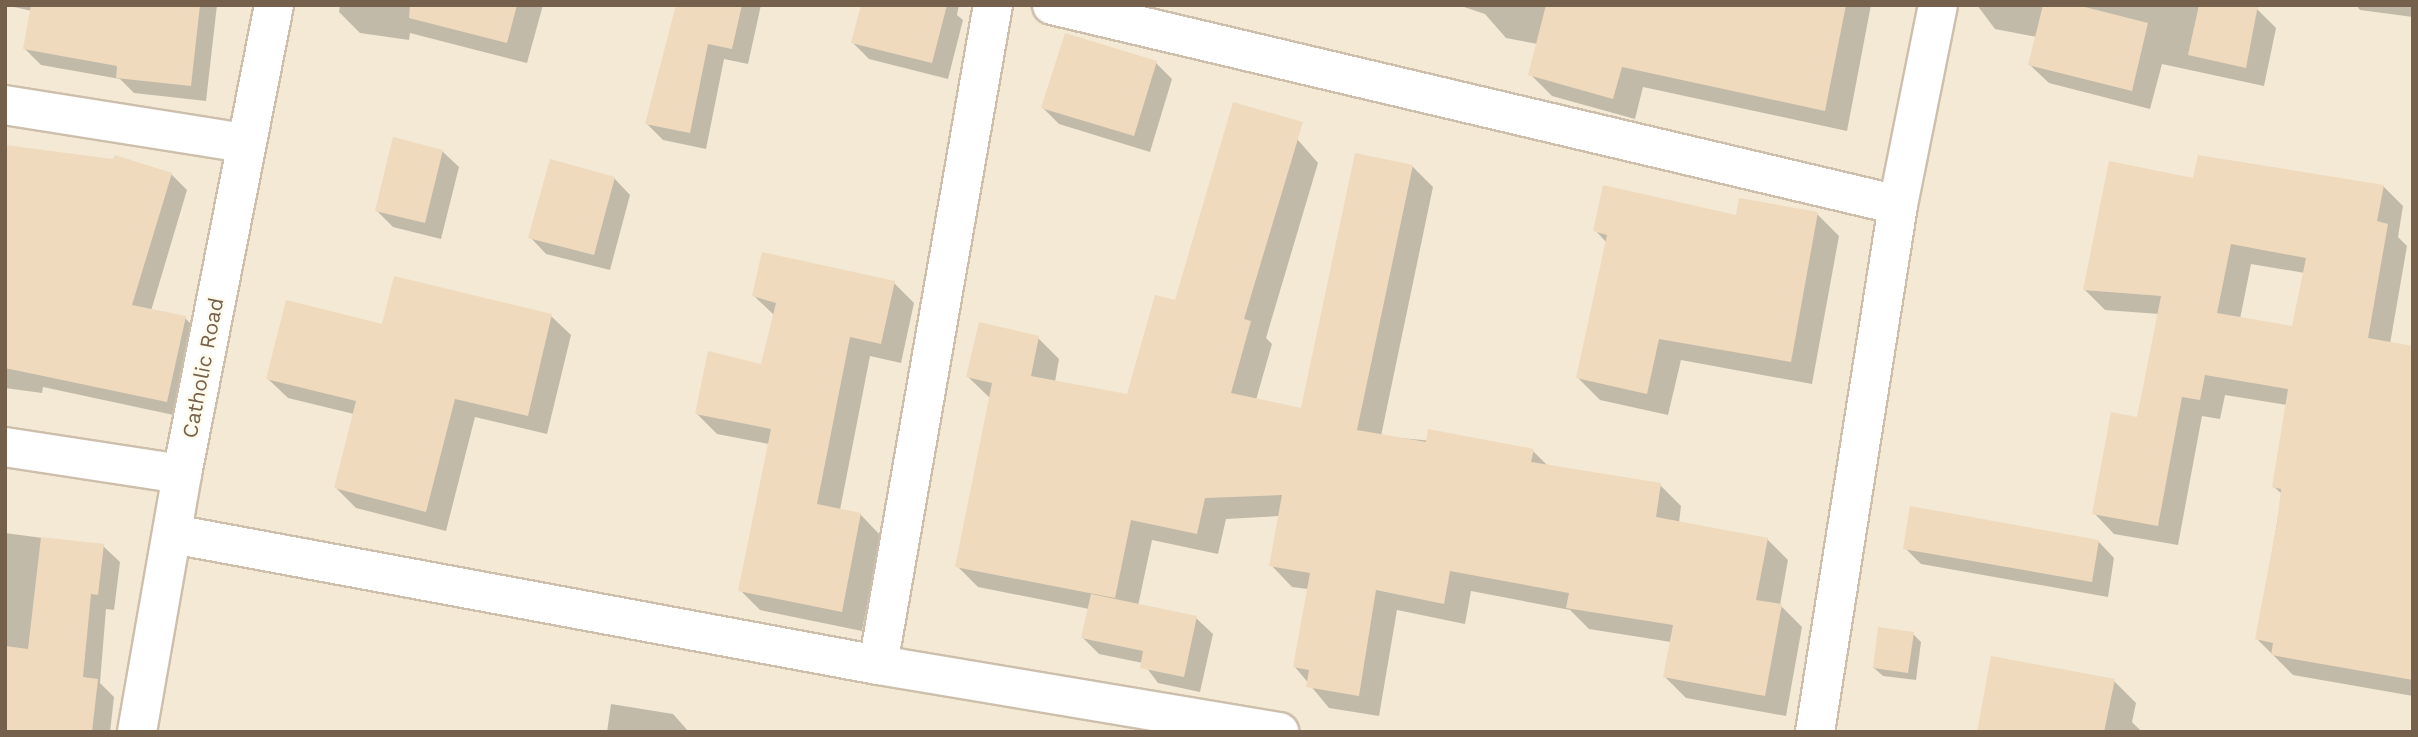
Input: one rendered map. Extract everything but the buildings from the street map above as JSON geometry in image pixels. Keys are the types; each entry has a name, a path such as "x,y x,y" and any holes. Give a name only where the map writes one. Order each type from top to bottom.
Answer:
{"street":[{"name":"Catholic Road","path":"137,732 182,474 274,5"},
{"path":"878,665 993,5"},
{"path":"1052,5 1898,205"},
{"path":"1815,732 1898,205 1938,5"},
{"path":"5,104 246,144"},
{"path":"5,447 182,474"},
{"path":"173,534 878,665 1279,732"}],"shaded area":[{"path":"5,5 2413,5 2413,732 5,732"}]}
